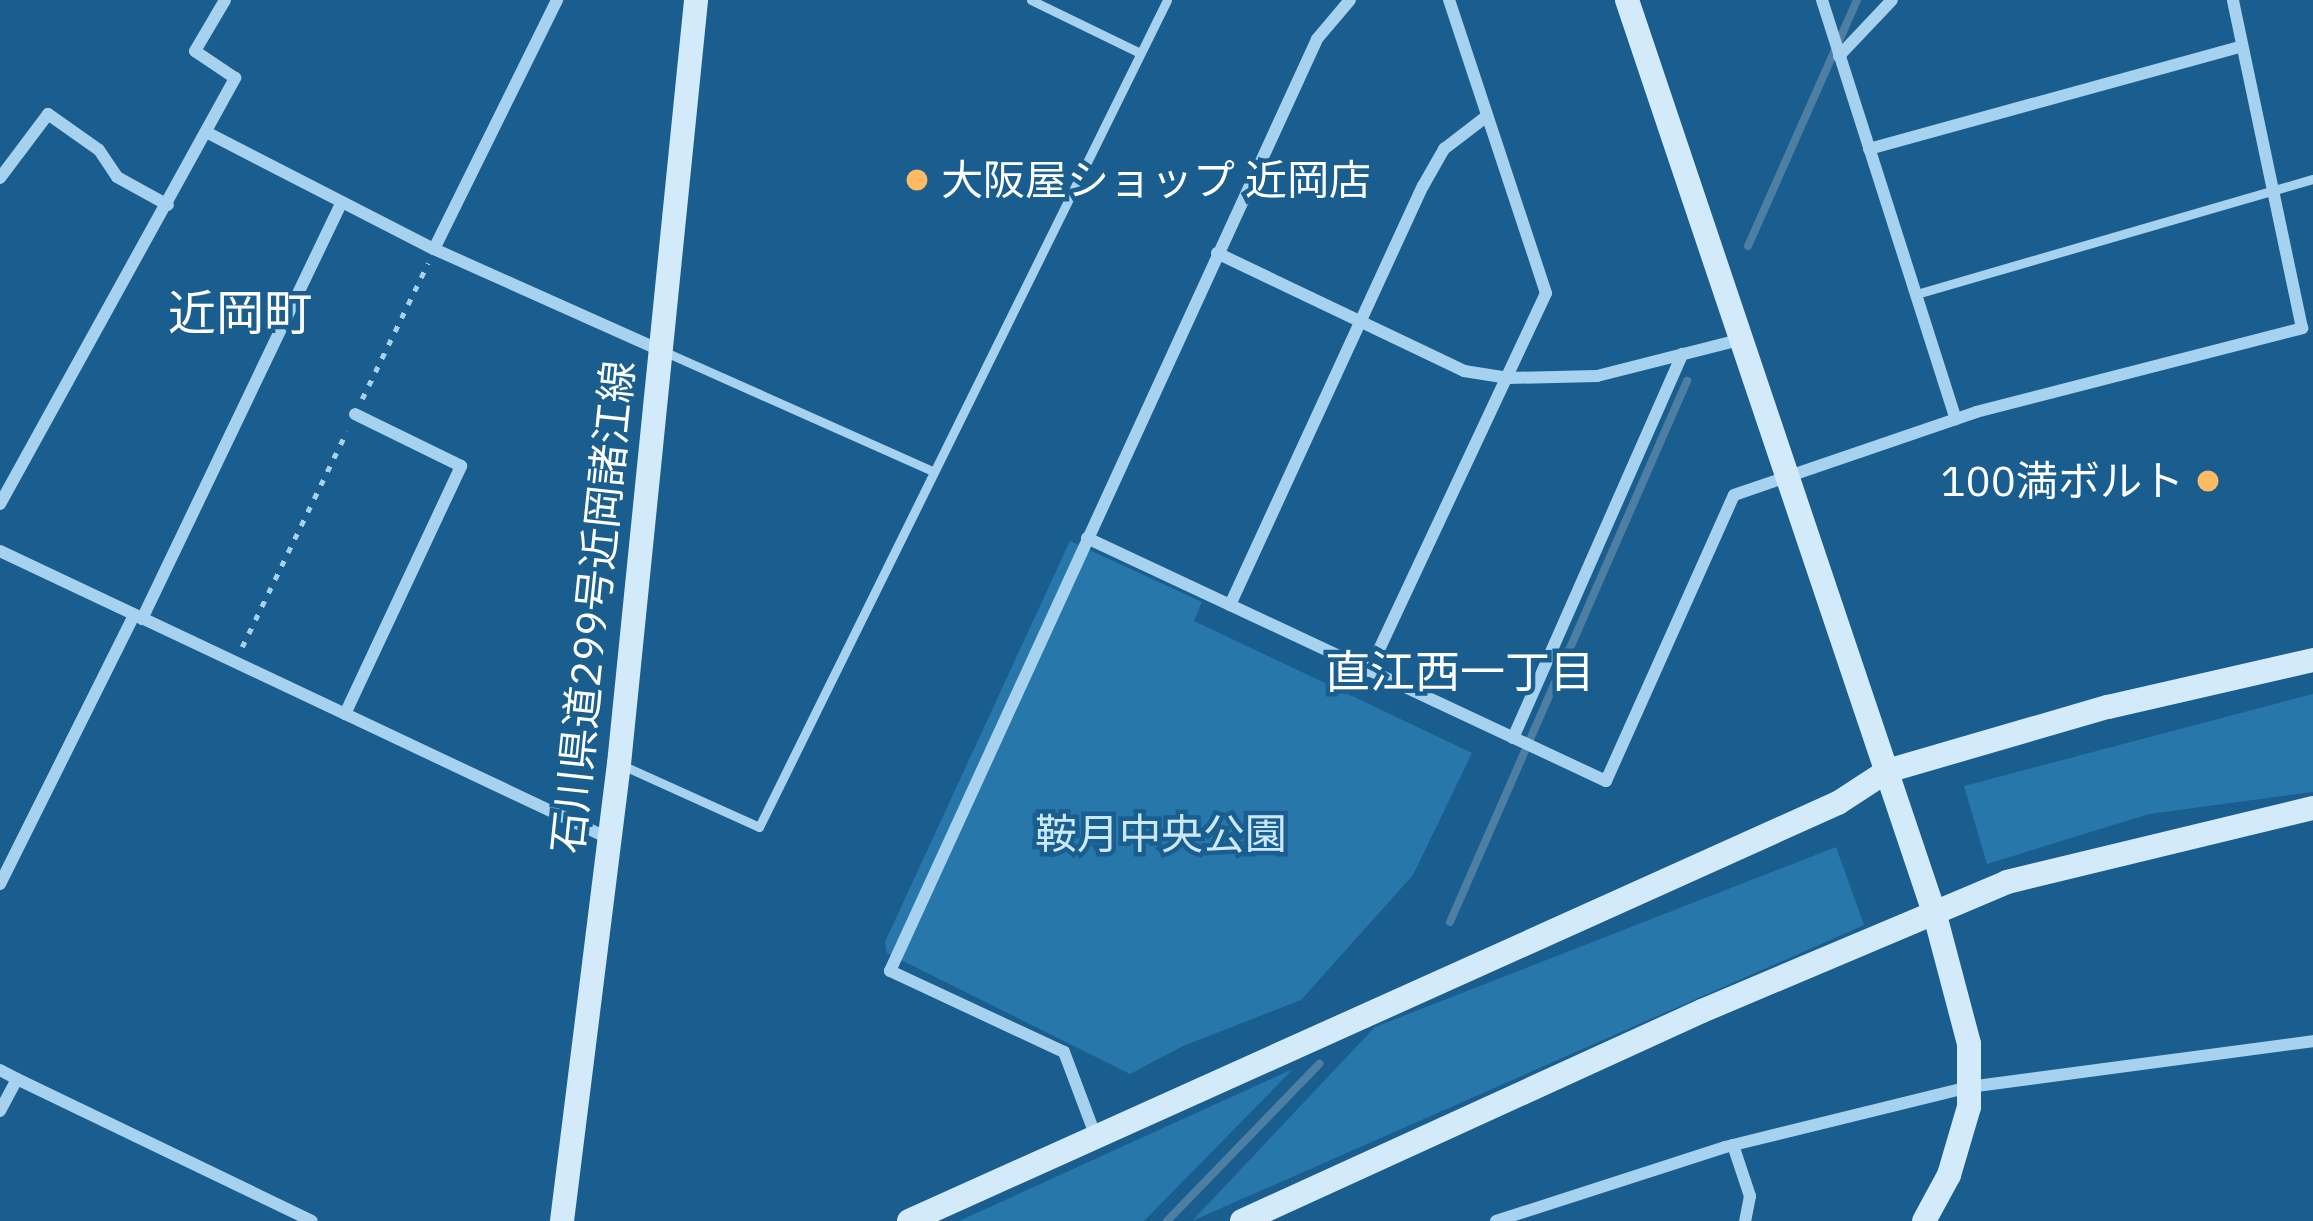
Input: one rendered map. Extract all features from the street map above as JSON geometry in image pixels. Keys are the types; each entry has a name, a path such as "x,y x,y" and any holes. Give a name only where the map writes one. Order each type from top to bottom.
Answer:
{"street":[{"path":"0,504 235,77 195,51 225,0"},
{"path":"434,249 557,0"},
{"name":"石川県道299号近岡諸江線","path":"562,1221 619,764 696,0"},
{"path":"1097,1138 1064,1052 890,971 1316,39 1350,0"},
{"path":"1370,671 1546,293 1449,0"},
{"path":"1628,0 1935,915 1970,1044 1969,1108 1949,1175 1924,1221"},
{"path":"1822,0 1920,293 1956,419"},
{"path":"1841,61 1892,0"},
{"path":"1088,538 1606,782 1734,495 1956,419 2302,328 2233,0"},
{"path":"1869,149 2242,46"},
{"path":"0,178 48,114 99,150 117,177 168,206"},
{"path":"1230,605 1444,149 1487,116"},
{"path":"208,133 434,249 660,350"},
{"path":"0,884 138,617 342,202"},
{"path":"1217,253 1464,370 1504,377 1598,376 1739,340"},
{"path":"1513,738 1682,354"},
{"path":"345,715 460,466 355,414"},
{"path":"0,551 608,838"},
{"path":"909,1221 1592,909 1838,803 1887,771 2108,707 2313,660"},
{"path":"1242,1221 1702,1010 2007,882 2313,808"},
{"path":"1496,1221 1733,1145 1969,1087 2313,1041"},
{"path":"0,1070 312,1221"},
{"path":"0,1111 16,1079"},
{"path":"1733,1145 1750,1196 1744,1221"},
{"path":"1544,1205 1546,1221"}],"lane":[{"path":"1031,0 1140,53"},
{"path":"619,764 759,827 1167,0"},
{"path":"1920,293 2313,178"},
{"path":"660,350 932,471"}],"path":[{"path":"238,664 434,249"}],"green space":[{"name":"鞍月中央公園","path":"1070,541 1202,602 1194,621 1472,753 1413,875 1301,1000 1183,1046 1130,1074 887,953 885,942"},
{"path":"2313,694 2313,792 2149,814 1987,864 1964,786"},
{"path":"1836,847 1864,925 1192,1221 1375,1027"},
{"path":"1293,1069 1144,1221 959,1221"}],"waterway":[{"path":"1748,246 1857,0"},
{"path":"1450,922 1687,381"},
{"path":"1167,1221 1319,1064"}],"place":[{"name":"大阪屋ショップ 近岡店","path":"917,180"},
{"name":"100満ボルト","path":"2208,481"}],"district":[{"name":"近岡町","path":"240,313"},
{"name":"直江西一丁目","path":"1460,672"}]}
